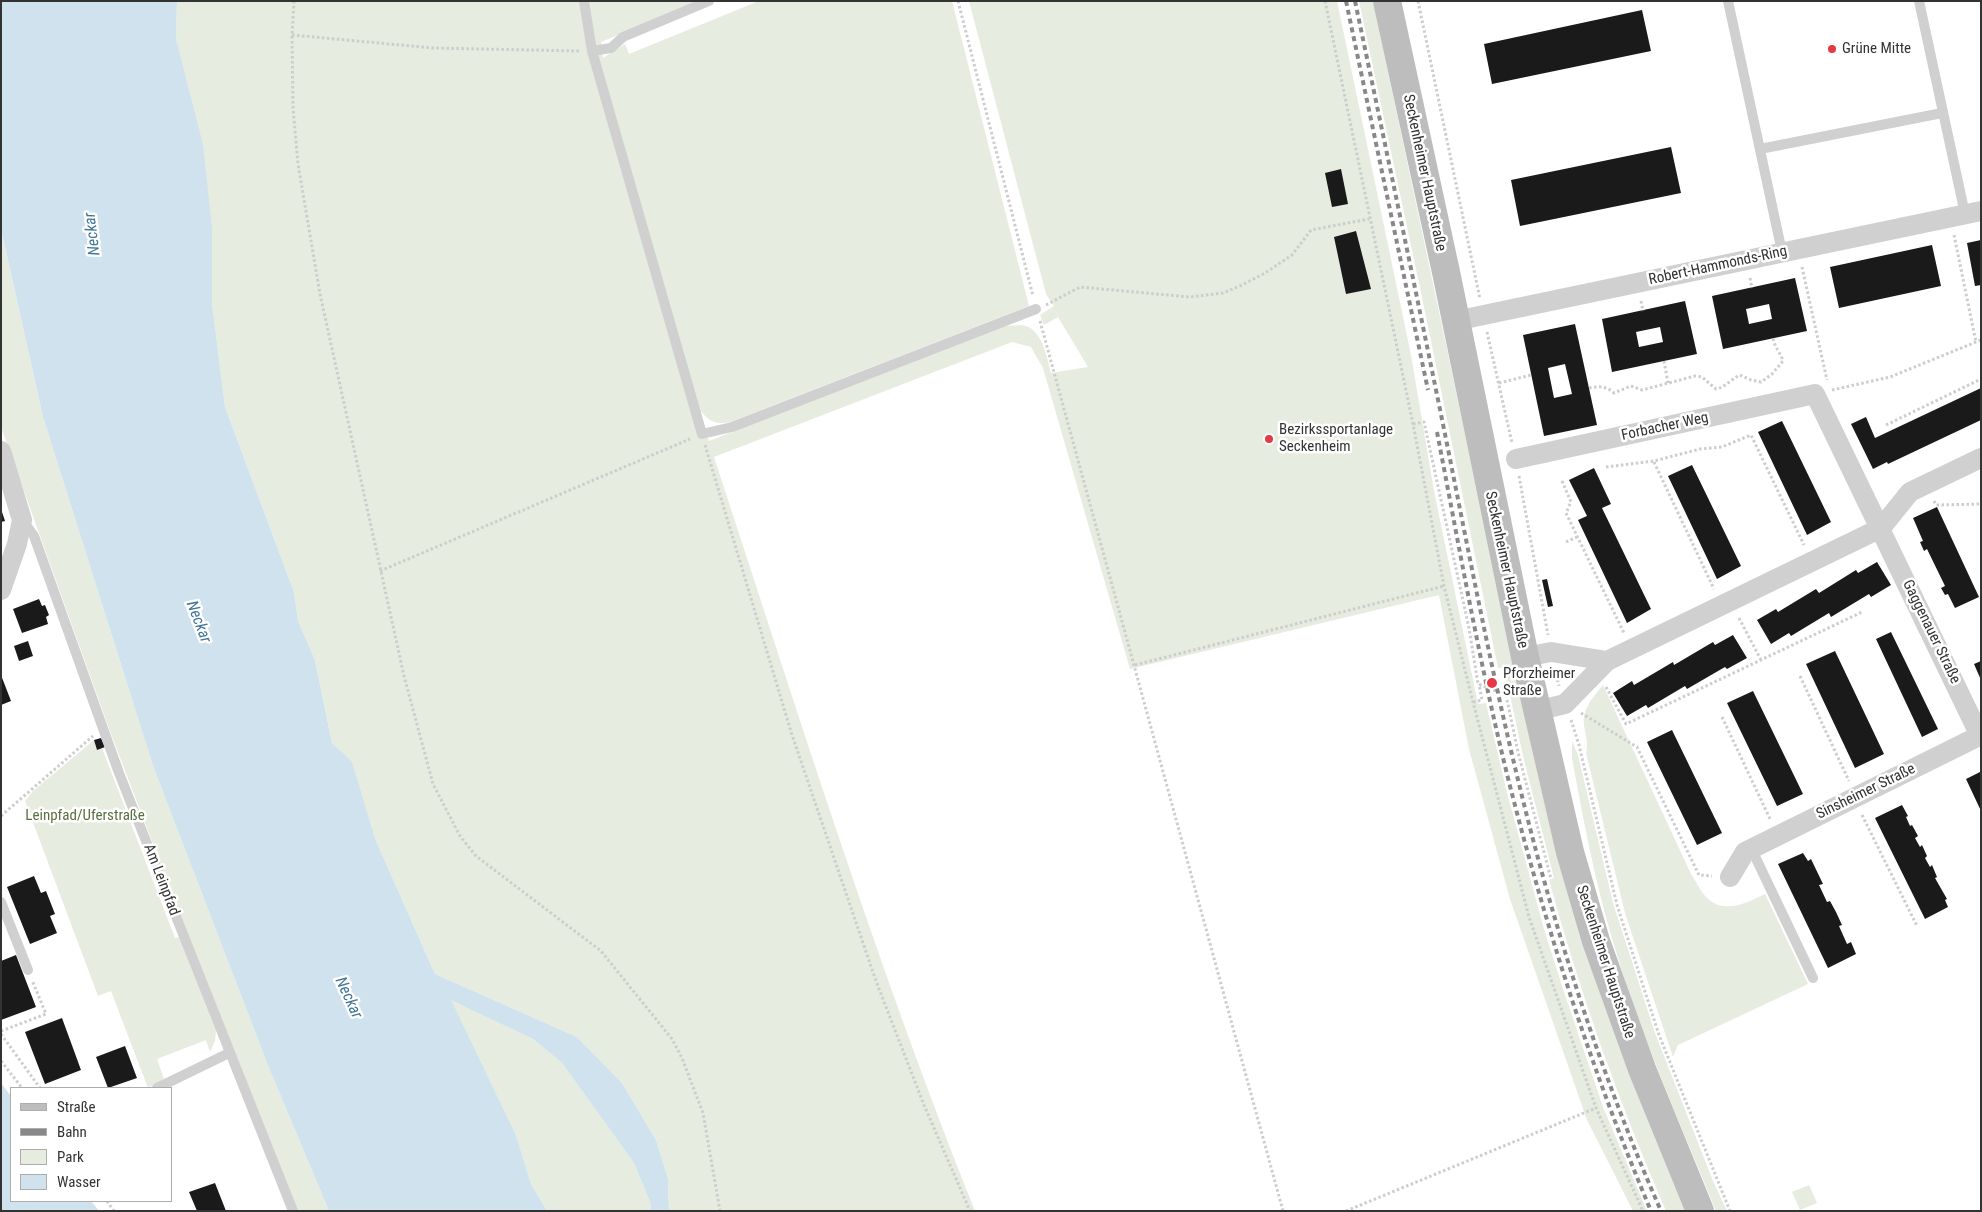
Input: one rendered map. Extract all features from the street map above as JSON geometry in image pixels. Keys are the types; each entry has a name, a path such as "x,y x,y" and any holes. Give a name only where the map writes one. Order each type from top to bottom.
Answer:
{"main road":[{"name":"Seckenheimer Hauptstraße","path":"1387,1 1536,711 1570,852 1596,941 1642,1069 1700,1211"}],"street":[{"name":"Robert-Hammonds-Ring","path":"1455,321 1965,214"},
{"name":"Forbacher Weg","path":"1516,459 1822,393"},
{"path":"1822,393 1881,528"},
{"path":"1,451 22,520 18,544 1,590"},
{"path":"1536,711 1565,704 1602,666 1632,650 1881,528 1910,492 1981,458"},
{"name":"Gaggenauer Straße","path":"1881,528 1981,736"},
{"path":"1525,657 1551,652 1602,666"},
{"name":"Sinsheimer Straße","path":"1730,877 1745,852 1751,848 1981,736"}],"lane":[{"path":"584,1 592,51 702,434 732,427 1036,309"},
{"path":"592,51 611,48 623,37 709,1"},
{"path":"1728,1 1760,150 1790,251"},
{"path":"1918,1 1965,214"},
{"path":"1760,150 1942,113"},
{"name":"Am Leinpfad","path":"22,520 34,536 104,729 229,1053 293,1211"},
{"path":"1751,848 1813,978"},
{"path":"1,902 28,970"},
{"path":"159,1087 229,1053"}],"path":[{"path":"294,1 292,35 293,108 298,164 320,294 404,676 433,784 444,809 460,836 476,856 601,951 672,1039 682,1058 702,1113 720,1211"},
{"path":"958,1 1021,256 1135,665 1283,1211"},
{"path":"1325,1 1369,220 1413,424 1444,586 1472,702 1529,917 1596,1108 1643,1211"},
{"path":"1418,1 1483,315 1516,459 1551,652 1559,686 1580,745 1617,904 1659,1035 1730,1211"},
{"path":"292,35 433,48 592,51"},
{"path":"1965,214 1976,342"},
{"path":"1036,309 1080,287 1190,297 1223,293 1265,273 1292,254 1311,230 1369,220"},
{"path":"1790,251 1822,393 1890,377 1981,340"},
{"path":"1589,388 1600,386 1614,392 1631,386 1642,390 1695,376 1702,377 1716,389 1724,387 1732,379 1740,376 1758,382 1765,380 1783,361 1773,338"},
{"path":"1664,361 1668,383"},
{"path":"1498,383 1531,375"},
{"path":"1886,425 1981,379"},
{"path":"1413,424 1424,422 1476,672"},
{"path":"380,571 702,434 792,735 876,981 924,1104 970,1211"},
{"path":"1606,467 1654,462 1700,449 1722,447 1752,435 1812,562"},
{"path":"1654,462 1726,604 1761,660"},
{"path":"1562,481 1571,502 1566,513 1632,650"},
{"path":"1926,485 1936,505 1981,504"},
{"path":"1566,542 1578,537"},
{"path":"1135,665 1444,586"},
{"path":"1602,666 1626,724 1862,612"},
{"path":"1472,702 1482,700 1478,684"},
{"path":"1506,695 1518,752 1550,879"},
{"path":"1565,704 1637,747 1699,875 1730,877"},
{"path":"1722,717 1777,836"},
{"path":"1,816 91,737 104,729"},
{"path":"28,970 46,1014 1,1033 39,1087"},
{"path":"1,1061 21,1087"},
{"path":"1346,1211 1596,1108"}],"green space":[{"path":"177,1 699,1 601,42 603,58 625,44 629,54 759,1 952,1 1029,306 730,422 720,423 712,421 699,409 709,441 1005,326 1021,325 1034,331 1042,344 1051,373 1088,367 1058,317 1044,325 1040,315 1054,306 1046,294 969,1 1337,1 1411,355 1434,491 1478,704 1486,703 1507,793 1544,929 1563,989 1603,1107 1647,1211 1633,1211 1587,1120 1510,899 1469,749 1439,595 1130,669 1043,368 1031,347 1012,342 714,457 838,836 904,1025 975,1211 669,1211 668,1179 656,1140 622,1083 577,1037 435,974 376,841 352,763 332,743 315,660 298,621 294,592 225,407 212,303 212,227 176,39"},
{"path":"1359,1 1373,1 1533,754 1553,839 1689,1211 1666,1211 1616,1089 1587,1006 1549,880 1554,878 1523,756 1504,667 1498,668"},
{"path":"1,229 43,417 153,766 269,1068 329,1211 297,1211 231,1048 111,734 1,427"},
{"path":"1603,685 1691,874 1702,892 1713,902 1727,906 1743,904 1765,894 1808,984 1678,1045 1673,1057 1625,913 1586,753 1585,713 1589,703"},
{"name":"Leinpfad/Uferstraße","path":"94,740 97,750 102,748 175,938 179,937 216,1031 215,1041 210,1052 206,1040 157,1059 164,1079 150,1087 148,1087 111,991 98,996 25,801 33,791"},
{"path":"1572,741 1578,755 1613,903 1655,1033 1713,1181 1727,1211 1716,1211 1660,1074 1622,970 1599,891 1589,847 1572,758"},
{"path":"450,999 533,1039 562,1063 634,1163 650,1202 651,1211 547,1211 531,1184 516,1135"},
{"path":"1809,1185 1817,1203 1800,1210 1792,1192"}],"water":[{"name":"Neckar","path":"1,1 177,1 176,39 203,145 212,227 212,303 225,407 294,592 298,621 315,660 332,743 352,762 376,841 435,974 577,1037 622,1083 656,1140 668,1179 669,1211 651,1211 650,1202 634,1163 562,1063 533,1039 451,1000 516,1135 531,1184 547,1211 329,1211 269,1068 153,766 43,417 1,229"},
{"path":"1,1083 10,1095 10,1202 92,1202 99,1211 1,1211"}],"building":[{"path":"1642,10 1651,51 1492,84 1484,44"},
{"path":"1671,147 1681,193 1520,226 1511,180"},
{"path":"1341,169 1348,204 1332,207 1325,173"},
{"path":"1356,231 1371,289 1346,294 1334,237"},
{"path":"1981,240 1981,285 1975,286 1967,243"},
{"path":"1932,245 1941,286 1839,308 1830,267"},
{"path":"1795,278 1807,331 1723,349 1712,296","holes":["1769,304 1772,319 1749,324 1746,309"]},
{"path":"1685,301 1697,354 1612,372 1602,319","holes":["1660,327 1663,342 1639,347 1636,332"]},
{"path":"1575,324 1597,425 1544,436 1523,335","holes":["1565,364 1572,394 1554,398 1548,368"]},
{"path":"1981,388 1981,420 1888,464 1887,462 1873,469 1851,424 1866,417 1875,438"},
{"path":"1782,421 1831,522 1807,535 1758,432"},
{"path":"1692,465 1741,566 1717,579 1668,476"},
{"path":"1594,468 1611,504 1602,508 1651,609 1627,623 1578,520 1587,516 1569,480"},
{"path":"1937,507 1979,597 1955,608 1948,594 1945,595 1941,588 1945,586 1927,549 1924,551 1920,542 1923,541 1913,518"},
{"path":"1,509 5,521 1,522"},
{"path":"1877,562 1891,585 1871,597 1869,594 1831,617 1829,613 1791,636 1789,633 1771,644 1757,620 1776,609 1778,612 1816,589 1819,593 1856,570 1858,573"},
{"path":"1547,579 1553,606 1548,607 1542,580"},
{"path":"39,599 42,606 45,605 49,615 46,617 48,624 22,633 13,609"},
{"path":"1891,632 1938,729 1922,737 1876,639"},
{"path":"1733,635 1747,658 1727,669 1725,667 1687,689 1685,686 1648,708 1646,705 1627,716 1613,693 1632,681 1634,685 1673,662 1674,665 1713,642 1715,645"},
{"path":"28,641 33,656 19,661 14,646"},
{"path":"1835,651 1884,754 1855,768 1806,664"},
{"path":"1981,661 1981,680 1974,664"},
{"path":"1,675 11,701 1,705"},
{"path":"1753,691 1803,794 1777,806 1727,703"},
{"path":"1672,730 1722,833 1697,845 1647,742"},
{"path":"101,738 105,747 97,750 94,740"},
{"path":"1980,772 1981,774 1981,811 1966,779"},
{"path":"1902,805 1908,816 1906,817 1910,826 1912,825 1918,836 1915,838 1920,847 1922,845 1927,856 1925,858 1930,867 1932,865 1937,877 1935,878 1947,899 1945,900 1948,907 1925,919 1875,818"},
{"path":"1803,853 1808,861 1811,859 1823,884 1819,885 1827,902 1830,901 1842,925 1839,926 1847,944 1851,942 1856,954 1828,968 1778,864"},
{"path":"34,876 41,893 46,891 55,914 50,916 57,933 30,944 7,887"},
{"path":"16,955 36,1007 1,1020 1,961"},
{"path":"62,1018 81,1070 45,1084 25,1032"},
{"path":"125,1046 137,1078 108,1087 96,1057"},
{"path":"215,1183 226,1211 197,1211 189,1192"}],"railway":[{"path":"1346,1 1428,390"},
{"path":"1355,1 1500,702 1520,788 1548,896 1581,1003 1619,1108 1661,1211"},
{"path":"1437,432 1490,701 1525,844 1556,950 1591,1056 1651,1211"}],"place":[{"name":"Grüne Mitte","path":"1832,49"},
{"name":"Bezirkssportanlage Seckenheim","path":"1269,439"},
{"name":"Pforzheimer Straße","path":"1492,683"}]}
